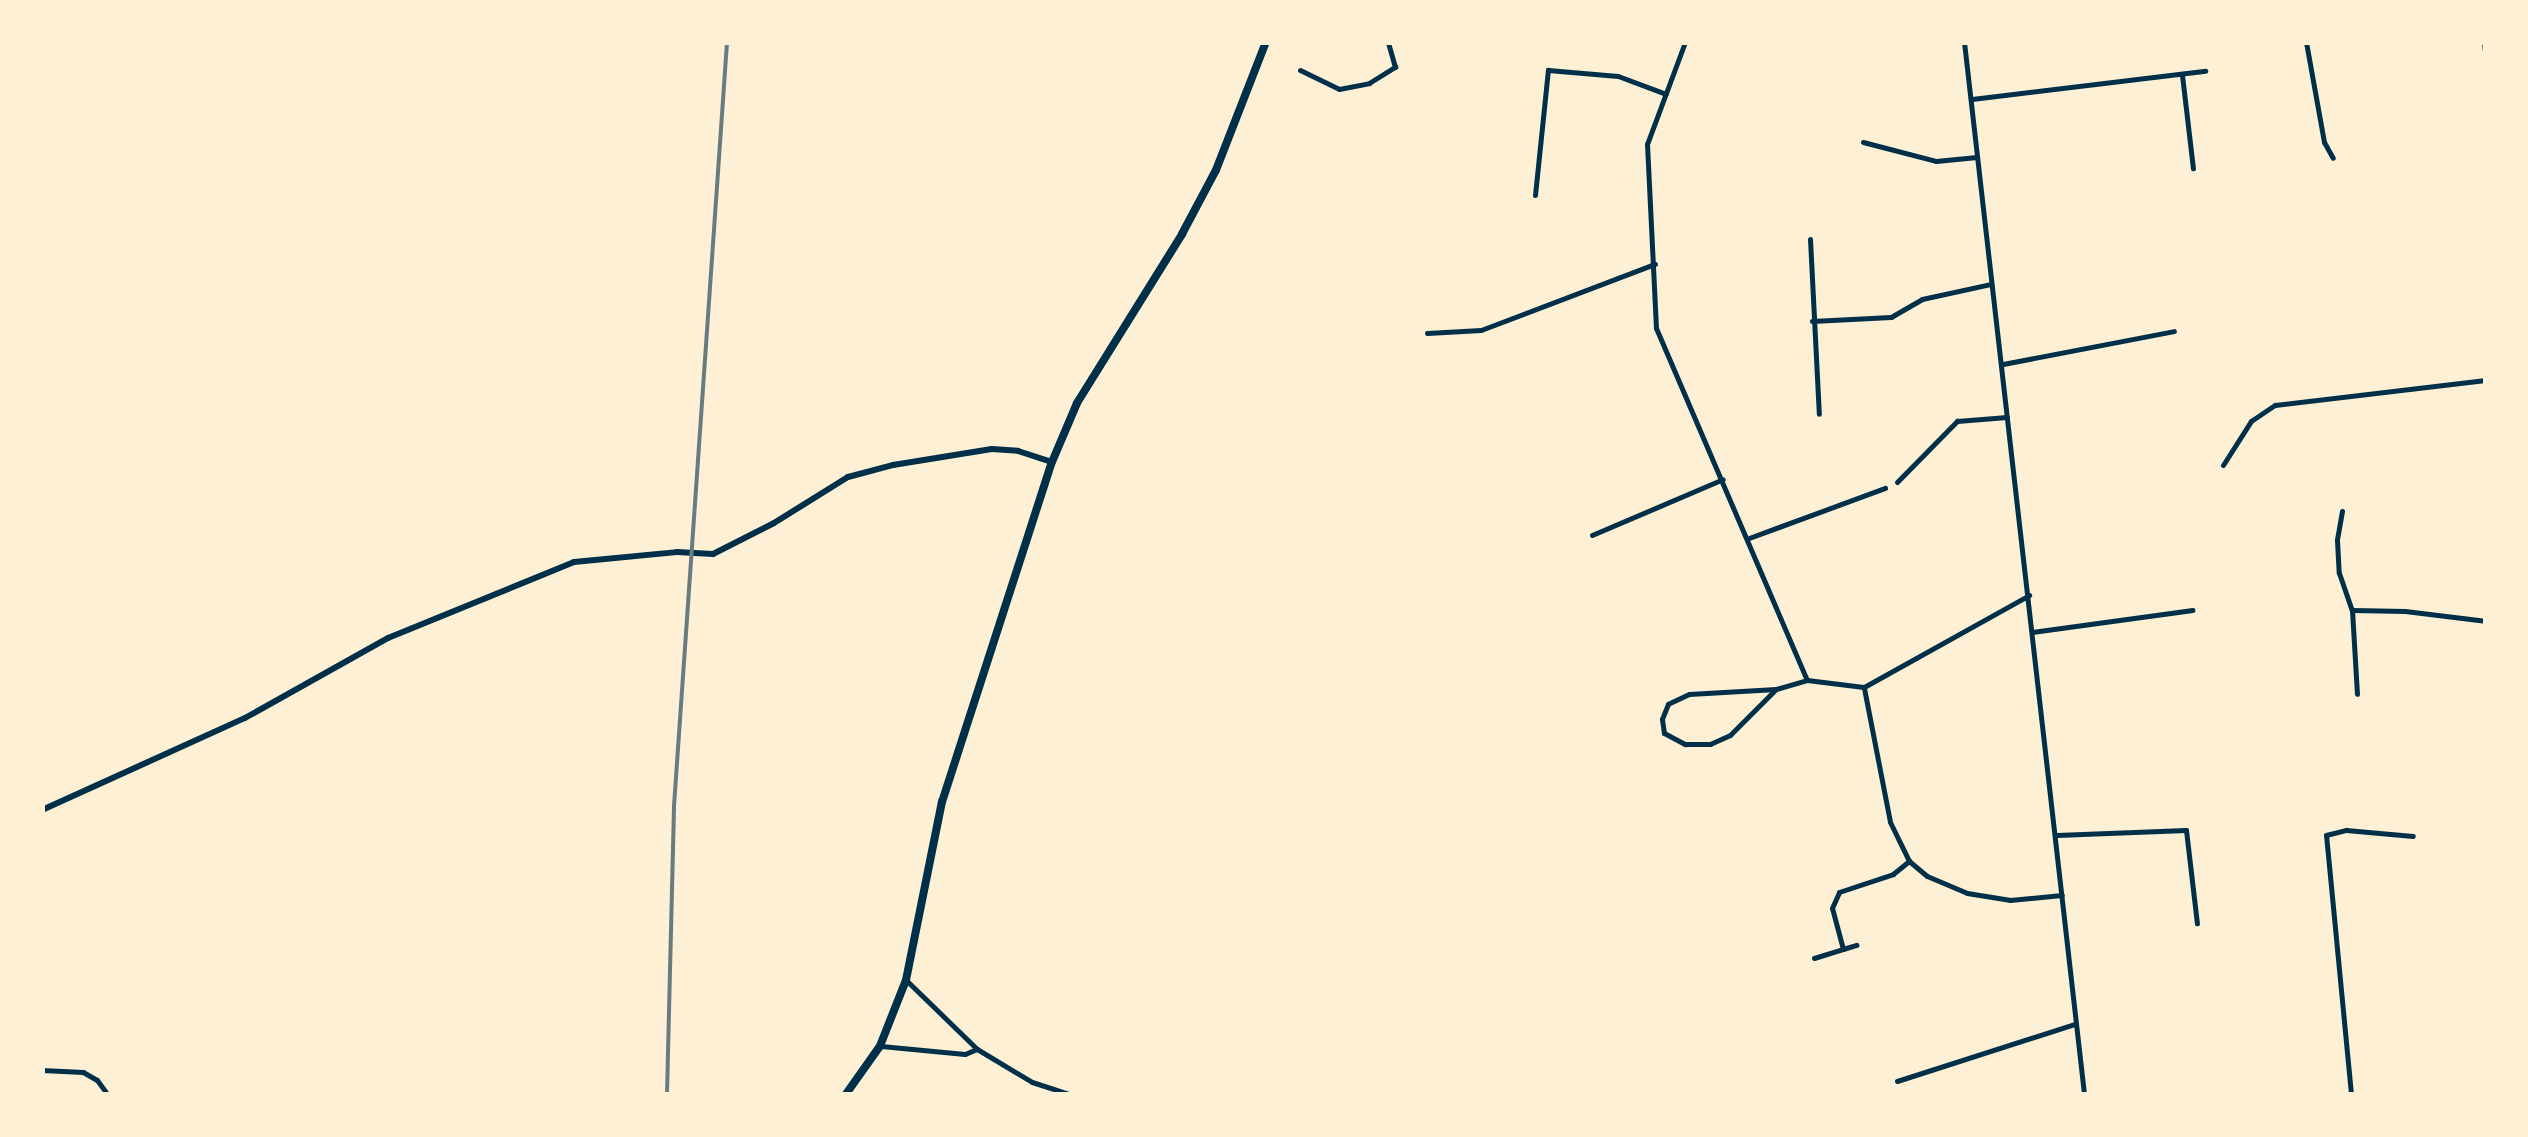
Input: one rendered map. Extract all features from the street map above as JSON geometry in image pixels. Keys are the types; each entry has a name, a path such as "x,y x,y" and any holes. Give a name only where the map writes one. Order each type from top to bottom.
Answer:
{"main road":[{"path":"846,1094 880,1046 906,980 942,802 1052,462 1077,404 1182,234 1216,170 1266,42"}],"street":[{"path":"1300,70 1339,89 1369,84 1395,67 1388,42"},
{"path":"1686,42 1647,144 1656,328 1807,680"},
{"path":"1964,42 2084,1094"},
{"path":"2306,42 2324,142 2334,158"},
{"path":"2484,42 2486,61"},
{"path":"1535,195 1548,70 1618,76 1666,94"},
{"path":"1972,99 2206,71"},
{"path":"2182,75 2193,168"},
{"path":"1863,142 1936,161 1976,157"},
{"path":"1810,240 1819,414"},
{"path":"1428,333 1481,330 1655,264"},
{"path":"1812,322 1891,317 1922,299 1990,284"},
{"path":"2003,364 2174,331"},
{"path":"2223,465 2251,421 2276,405 2486,380"},
{"path":"1897,482 1957,421 2007,417"},
{"path":"42,810 245,718 388,638 502,588 574,562 677,552 712,554 774,524 848,477 878,469 992,448 1018,450 1052,462"},
{"path":"1592,535 1723,479"},
{"path":"1749,538 1885,488"},
{"path":"2342,512 2337,540 2339,573 2352,610 2357,694"},
{"path":"1776,688 1730,735 1710,744 1685,744 1664,732 1662,719 1668,704 1688,694 1712,689 1776,688 1807,680 1864,687 2029,595"},
{"path":"2032,632 2192,610"},
{"path":"2352,610 2405,611 2486,621"},
{"path":"1864,687 1890,822 1909,860 1927,876 1968,893 2010,900 2062,895"},
{"path":"2057,835 2186,830 2197,923"},
{"path":"2351,1094 2326,835 2346,830 2413,836"},
{"path":"1843,949 1832,908 1835,896 1844,889 1892,874 1909,860"},
{"path":"1814,958 1856,945"},
{"path":"906,980 977,1049 1032,1082 1070,1094"},
{"path":"1897,1081 2075,1024"},
{"path":"880,1046 965,1054 977,1049"},
{"path":"42,1070 84,1072 107,1094"}],"railway":[{"path":"667,1094 674,806 727,42"}]}
